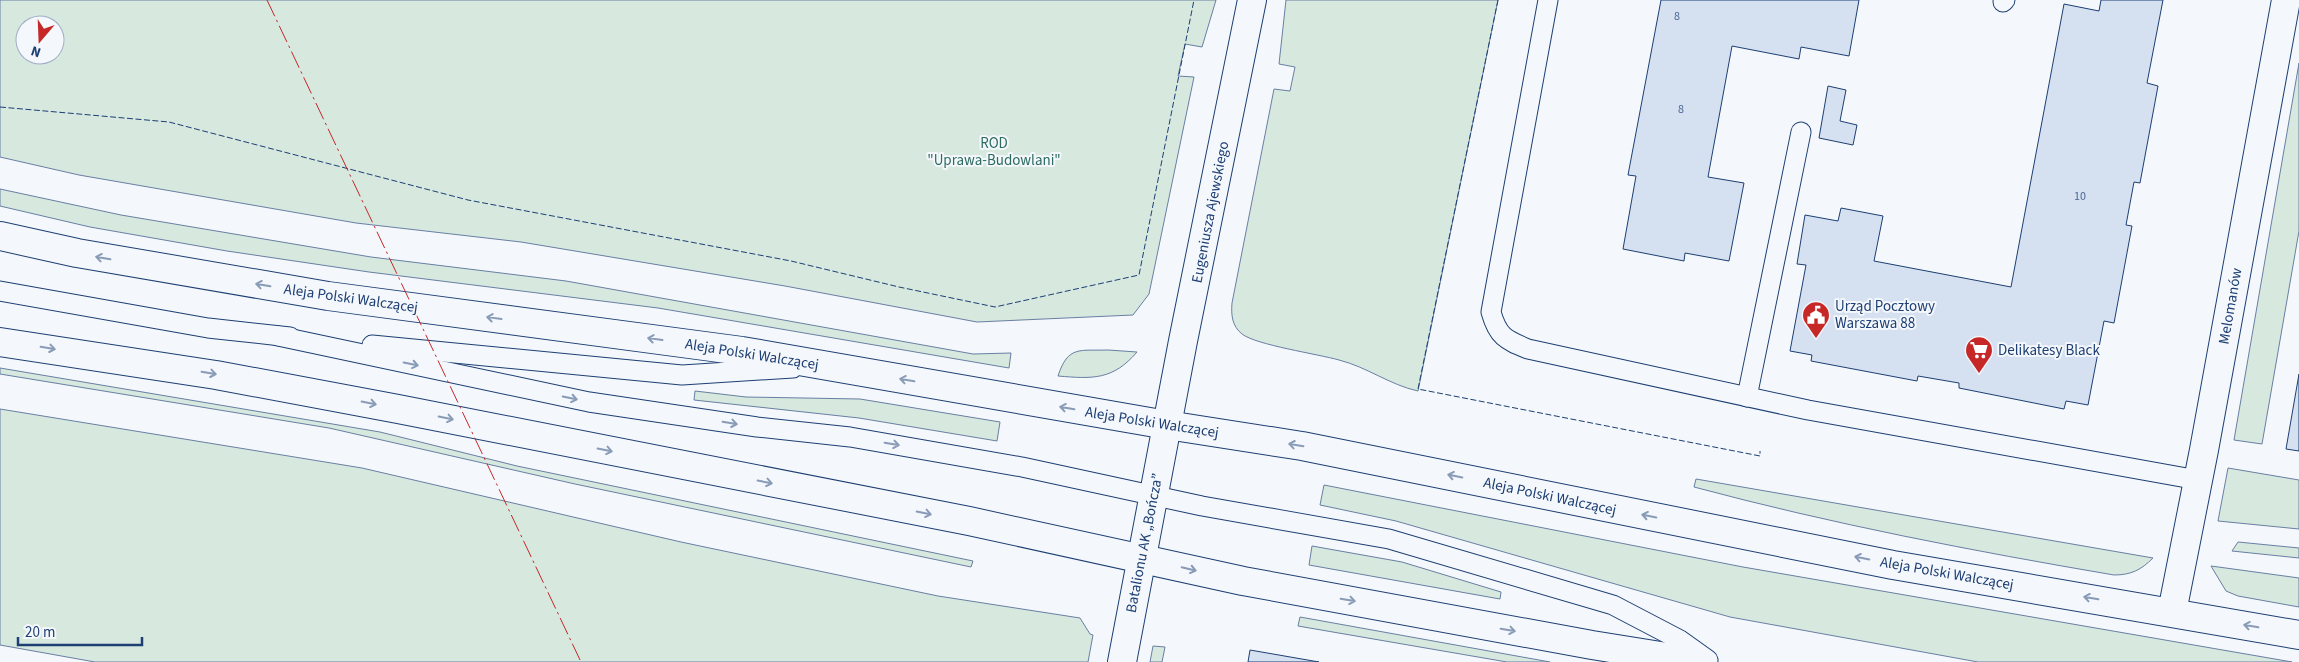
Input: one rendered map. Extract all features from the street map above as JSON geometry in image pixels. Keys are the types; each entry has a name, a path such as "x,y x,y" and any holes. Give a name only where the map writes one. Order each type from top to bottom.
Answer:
{"main road":[{"name":"Eugeniusza Ajewskiego","path":"1167,425 1252,0"},
{"name":"Melomanów","path":"2172,612 2286,0"},
{"name":"Aleja Polski Walczącej","path":"0,236 77,253 328,296 742,351 1167,425 1347,454 1893,565 2299,635"},
{"path":"0,342 216,374 969,521 1243,581 1592,645 1698,662"},
{"name":"Batalionu AK „Bończa”","path":"1122,662 1167,425"}],"lane":[{"path":"1548,0 1491,312 1494,324 1504,339 1528,349 1747,397 2198,480"},
{"path":"1747,397 1801,132"},
{"path":"0,291 208,328 682,375 824,365"},
{"path":"278,336 589,402 758,427 850,437 1022,467 1202,506 1388,539 1613,605 1680,640 1711,662"}],"green space":[{"name":"ROD \"Uprawa-Budowlani\"","path":"0,0 1216,0 1202,47 1185,44 1178,76 1194,77 1149,294 1133,315 977,322 785,286 521,242 356,223 79,175 0,157"},
{"path":"1286,0 1498,0 1418,391 1398,385 1349,363 1249,338 1239,331 1233,320 1232,303 1274,89 1290,91 1295,67 1279,64"},
{"path":"2299,63 2299,231 2262,444 2234,440"},
{"path":"0,189 121,215 371,257 566,281 973,354 1011,353 1009,368 658,308 369,272 227,251 90,227 0,206"},
{"path":"1083,350 1137,352 1119,368 1102,376 1058,376 1066,359 1071,354"},
{"path":"0,368 380,432 517,466 973,561 971,567 575,484 329,428 0,374"},
{"path":"695,391 746,397 860,399 1000,422 997,441 859,418 694,400"},
{"path":"0,409 362,468 681,542 938,596 1080,618 1090,634 1093,635 1088,662 95,662 0,645"},
{"path":"2228,468 2299,480 2299,529 2218,521"},
{"path":"1696,479 2153,558 2135,571 2114,575 1850,525 1694,487"},
{"path":"1324,485 1743,567 2292,662 1978,662 1730,617 1396,521 1320,505"},
{"path":"2238,542 2299,548 2299,558 2232,551"},
{"path":"1312,546 1402,562 1501,592 1500,599 1309,565"},
{"path":"2211,566 2299,578 2299,607 2238,596 2226,591"},
{"path":"1300,617 1550,662 1507,662 1298,626"},
{"path":"1153,646 1165,647 1162,662 1150,662"}],"building":[{"path":"1661,0 1859,0 1849,56 1801,47 1799,59 1732,46 1708,177 1744,183 1729,261 1685,253 1684,261 1623,249 1636,176 1628,175"},
{"path":"2101,0 2163,0 2147,83 2158,86 2140,183 2134,182 2126,225 2132,226 2114,323 2104,321 2088,405 2066,401 2064,409 1959,388 1959,383 1918,376 1917,381 1811,361 1812,355 1790,351 1806,265 1797,264 1805,215 1838,221 1841,208 1883,216 1874,261 2011,287 2064,4 2099,11"},
{"path":"1828,86 1846,90 1840,121 1857,125 1853,145 1819,138"},
{"path":"2299,374 2299,451 2286,449"},
{"path":"1250,650 1319,662 1248,662"}],"fence":[{"path":"0,107 169,122 468,200 791,261 899,287 995,307 1139,275 1194,0"},
{"path":"1498,0 1418,389 1760,456 1760,451"}],"power":[{"path":"267,0 581,662"}],"place":[{"name":"Urząd Pocztowy Warszawa 88","path":"1816,339"},
{"name":"Delikatesy Black","path":"1979,374"}]}
